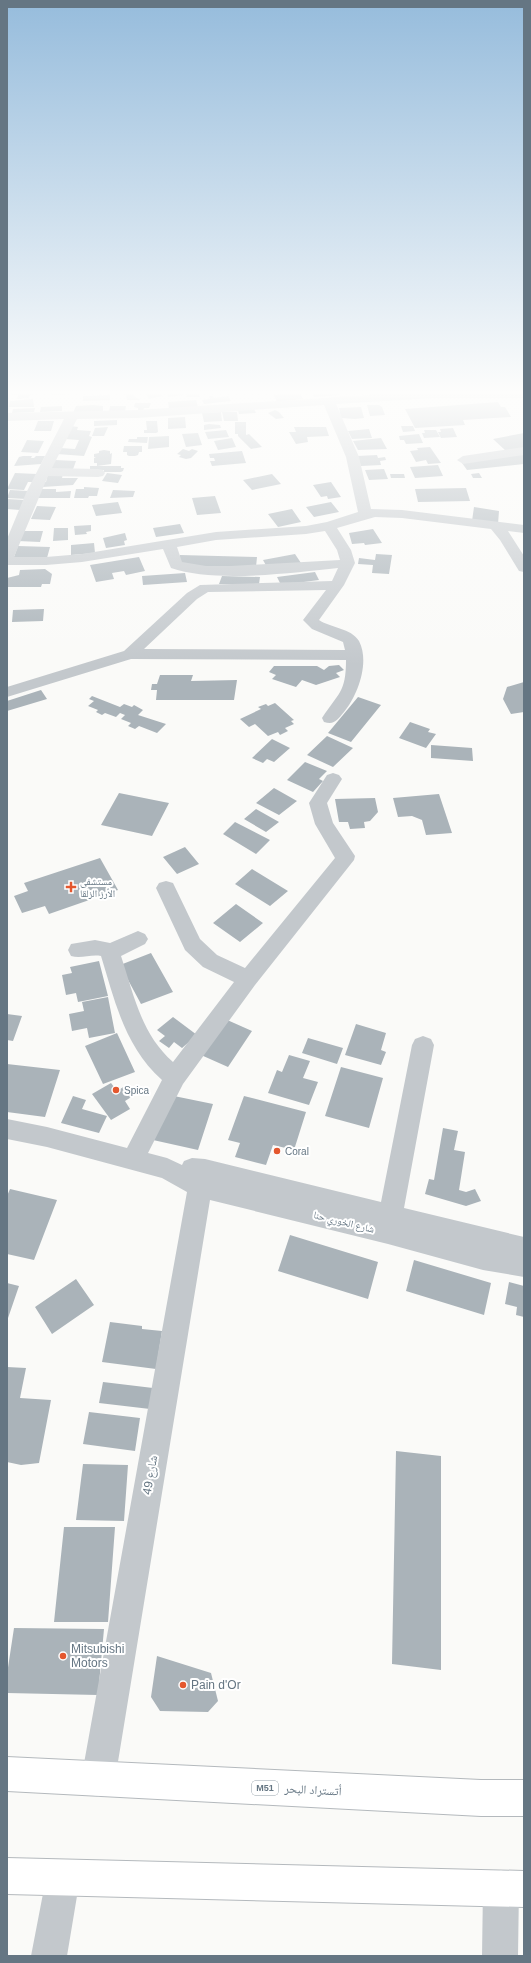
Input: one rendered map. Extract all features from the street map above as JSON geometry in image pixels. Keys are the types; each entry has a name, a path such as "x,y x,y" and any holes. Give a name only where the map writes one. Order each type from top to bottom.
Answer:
{"highway":[{"name":"أتستراد البحر","path":"7,1774 98,1780 481,1798 524,1798"},
{"path":"7,1876 512,1888"}],"street":[{"path":"39,483 33,493 7,556 46,561 82,558 216,536 306,530 328,526 366,514 396,514 524,529"},
{"path":"358,483 362,503 366,514"},
{"path":"328,526 344,550 348,563 337,585 311,620 316,625 349,639 353,644 355,655 350,691 330,718"},
{"path":"496,526 520,549 524,568"},
{"path":"169,544 176,565 187,569 220,571 277,570 348,563"},
{"path":"130,654 192,596 205,588 337,585"},
{"path":"7,692 130,654 355,655"},
{"path":"133,1160 175,1077 248,979 344,860 345,856 324,824 318,803 333,779"},
{"path":"166,888 192,944 210,961 248,979"},
{"path":"110,952 138,939"},
{"path":"78,950 98,948 107,949 110,952 137,1032 146,1048 158,1062 175,1077"},
{"path":"389,1224 423,1045"},
{"name":"شارع الخوري حنا","path":"7,1129 47,1137 202,1178 389,1224 524,1249"},
{"name":"شارع 49","path":"98,1780 202,1178"},
{"name":"شارع الخوري حنا","path":"389,1224 483,1258 524,1265"},
{"path":"49,1956 62,1878"},
{"path":"500,1956 512,1888"}],"building":[{"path":"10,483 28,483 24,490 7,489"},
{"path":"44,483 75,483 73,485 42,487"},
{"path":"245,483 280,483 281,484 252,490"},
{"path":"331,483 341,497 328,499 327,496 321,497 313,485"},
{"path":"84,487 99,488 97,496 89,496 88,498 74,498 76,489 84,489"},
{"path":"466,488 470,501 418,502 415,489"},
{"path":"38,489 56,489 56,492 71,491 70,498 37,498"},
{"path":"10,490 29,491 26,499 7,498"},
{"path":"113,490 135,491 133,497 110,498"},
{"path":"215,496 221,513 197,515 192,498"},
{"path":"7,499 25,500 20,510 7,509"},
{"path":"118,502 122,513 96,516 92,505"},
{"path":"331,502 339,512 314,517 306,507"},
{"path":"37,506 56,507 50,520 31,519"},
{"path":"474,507 499,511 498,524 472,521"},
{"path":"292,509 301,522 278,527 268,514"},
{"path":"180,524 184,533 156,537 153,528"},
{"path":"91,525 91,531 86,532 87,534 75,535 74,526"},
{"path":"54,528 68,528 68,540 53,541"},
{"path":"373,529 382,543 365,545 364,543 352,544 349,533"},
{"path":"21,531 43,531 40,542 18,541"},
{"path":"125,533 127,540 124,541 125,545 106,548 103,538"},
{"path":"94,543 95,553 71,555 71,545"},
{"path":"18,546 50,547 47,558 14,557"},
{"path":"295,554 301,563 268,569 263,560"},
{"path":"376,554 392,555 389,574 372,573 373,565 358,564 359,558 375,560"},
{"path":"180,555 257,557 256,567 179,566"},
{"path":"139,557 145,571 126,575 124,571 112,573 114,579 96,582 90,565"},
{"path":"45,569 52,574 50,584 42,584 41,587 7,587 7,578 19,575 20,570"},
{"path":"315,572 319,580 281,585 277,577"},
{"path":"185,573 187,582 143,585 142,576"},
{"path":"222,576 260,577 259,584 219,584"},
{"path":"44,609 43,621 12,622 13,610"},
{"path":"339,665 344,670 336,673 340,677 316,685 302,680 296,687 272,679 276,675 269,672 274,666 317,666 324,670 329,666"},
{"path":"160,675 193,675 191,681 237,680 234,700 156,700 157,690 151,690 152,684 157,684"},
{"path":"524,682 524,712 511,714 503,699 507,687"},
{"path":"41,690 47,699 7,711 7,701"},
{"path":"92,696 120,707 124,704 132,707 134,705 143,710 138,715 166,724 157,733 139,726 135,729 128,726 131,723 121,719 125,715 120,713 116,717 105,713 102,715 96,712 98,710 88,706 94,701 89,699"},
{"path":"358,697 381,705 351,742 328,733"},
{"path":"275,703 294,720 291,721 294,724 285,728 288,731 280,735 278,732 268,736 255,724 249,727 240,719 261,709 258,707 266,704 268,706"},
{"path":"410,722 430,729 428,732 436,734 426,748 399,738"},
{"path":"327,736 353,748 333,767 307,755"},
{"path":"272,739 290,748 274,762 267,759 263,763 252,758"},
{"path":"431,745 472,748 473,761 431,758"},
{"path":"305,762 327,771 319,779 323,781 313,792 287,780"},
{"path":"274,788 297,801 279,815 256,803"},
{"path":"119,793 169,803 152,836 101,825"},
{"path":"439,794 452,833 426,835 422,820 412,816 398,817 393,798"},
{"path":"375,798 378,812 370,821 364,822 365,828 350,829 348,822 339,822 335,799"},
{"path":"256,809 279,822 266,832 244,819"},
{"path":"235,822 270,840 256,854 223,834"},
{"path":"185,847 199,864 177,874 163,857"},
{"name":"مستشفى الأرز الزلقا","path":"100,858 118,890 49,914 45,906 22,913 14,896 28,891 24,883"},
{"path":"252,869 288,891 270,906 235,884"},
{"path":"236,904 263,923 240,942 213,923"},
{"path":"151,953 173,992 141,1004 120,965"},
{"path":"99,961 108,996 78,1002 76,993 66,995 62,975 72,973 70,967"},
{"path":"108,997 115,1033 89,1038 87,1028 72,1031 69,1014 84,1011 82,1002"},
{"path":"7,1014 22,1016 13,1041 7,1040"},
{"path":"173,1017 197,1035 182,1048 174,1042 169,1048 159,1041 165,1036 157,1030"},
{"path":"225,1019 252,1031 228,1067 201,1055"},
{"path":"356,1024 386,1033 381,1050 386,1052 381,1065 345,1055"},
{"path":"117,1033 135,1072 103,1084 85,1046"},
{"path":"308,1038 343,1048 337,1064 302,1053"},
{"path":"289,1055 310,1061 303,1078 318,1082 309,1105 268,1093 277,1070 282,1072"},
{"path":"7,1064 60,1070 45,1117 7,1112"},
{"path":"341,1067 383,1078 369,1128 325,1116"},
{"path":"111,1083 117,1091 125,1086 133,1096 125,1101 130,1109 111,1120 92,1094"},
{"path":"169,1095 213,1104 198,1150 153,1140"},
{"path":"73,1096 86,1100 82,1109 107,1116 99,1133 61,1123"},
{"path":"244,1096 306,1112 294,1150 273,1145 266,1165 235,1157 240,1143 228,1140"},
{"path":"443,1128 458,1131 454,1150 465,1152 459,1190 466,1192 475,1189 481,1201 466,1206 425,1194 429,1179 434,1180"},
{"path":"10,1189 57,1200 34,1260 7,1254 7,1196"},
{"path":"290,1235 378,1262 368,1299 278,1271"},
{"path":"414,1260 491,1283 484,1315 406,1291"},
{"path":"76,1279 94,1305 52,1334 35,1307"},
{"path":"509,1282 524,1286 524,1317 516,1315 517,1307 505,1304"},
{"path":"7,1283 19,1286 7,1321"},
{"path":"110,1322 142,1326 142,1329 162,1331 156,1369 102,1362"},
{"path":"7,1367 26,1368 20,1398 51,1400 39,1463 21,1465 7,1462"},
{"path":"103,1382 153,1388 150,1409 99,1403"},
{"path":"89,1412 140,1418 135,1451 83,1444"},
{"path":"396,1451 441,1456 441,1670 392,1664"},
{"path":"83,1464 128,1465 124,1521 76,1520"},
{"path":"64,1527 115,1527 108,1622 54,1622"},
{"path":"14,1628 104,1629 98,1695 7,1693 7,1674"},
{"name":"Pain d'Or","path":"157,1656 211,1673 218,1701 208,1712 160,1711 151,1697"}],"place":[{"name":"مستشفى الأرز الزلقا","path":"71,887"},
{"name":"Spica","path":"116,1090"},
{"name":"Coral","path":"277,1151"},
{"name":"Mitsubishi Motors","path":"63,1656"},
{"name":"Pain d'Or","path":"183,1685"}]}
